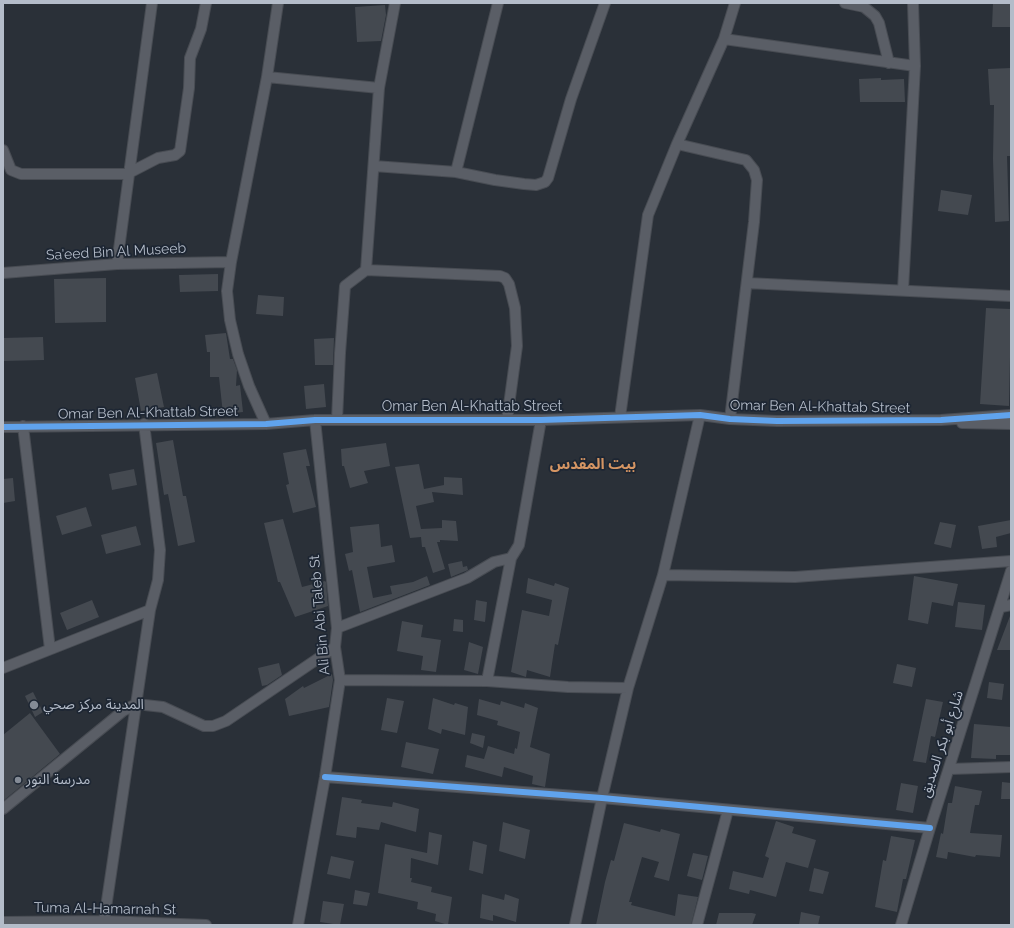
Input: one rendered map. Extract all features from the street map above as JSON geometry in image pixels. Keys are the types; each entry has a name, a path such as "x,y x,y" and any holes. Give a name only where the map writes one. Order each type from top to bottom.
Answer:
{"street":[{"path":"117,264 127,174 152,3"},
{"path":"3,150 11,170 21,174 127,174 158,158 175,155 180,151 189,88 190,58 201,29 206,3"},
{"path":"266,424 248,386 238,354 230,320 228,291 231,262 267,77 278,3"},
{"path":"366,270 379,88 395,3"},
{"path":"456,172 498,3"},
{"path":"374,166 456,172 524,184 536,185 545,182 548,178 571,99 605,3"},
{"path":"620,417 648,215 677,144 724,39 735,3"},
{"path":"845,3 864,7 875,16 879,23 889,63"},
{"path":"903,290 914,66 913,3"},
{"path":"724,39 914,66"},
{"path":"267,77 379,88"},
{"path":"677,144 741,158 751,163 757,180 754,222 730,419"},
{"name":"Sa'eed Bin Al Museeb","path":"3,273 117,264 231,262"},
{"path":"337,420 345,286 366,270 500,276 505,278 509,284 515,308 517,346 507,420"},
{"path":"747,283 1011,296"},
{"path":"575,925 602,798 628,688 663,575 700,414"},
{"name":"Omar Ben Al-Khattab Street","path":"3,427 144,424 266,424 315,420 542,420 700,414 730,419 941,420"},
{"path":"941,420 1011,415"},
{"name":"Ali Bin Abi Taleb St","path":"298,925 325,777 340,680 334,647 337,628 315,420"},
{"path":"487,681 511,558 519,545 542,420"},
{"path":"941,420 976,424 1011,424"},
{"path":"104,921 150,610 158,580 160,550 144,424"},
{"path":"23,426 50,649"},
{"path":"337,628 467,578 494,562 511,558"},
{"path":"663,575 794,578 1011,561"},
{"name":"شارع أبو بكر الصديق","path":"901,925 930,828 1006,606 1011,572"},
{"path":"3,668 150,610"},
{"path":"3,809 123,711 136,704 163,707 204,726 213,726 226,721 334,647"},
{"path":"340,680 487,681 568,687 628,688"},
{"path":"950,769 1011,767"},
{"path":"325,777 602,798 930,828"},
{"path":"697,925 728,810"},
{"name":"Tuma Al-Hamarnah St","path":"3,922 26,924 104,921 206,925"}],"building":[{"path":"993,3 1011,3 1011,27 992,27"},
{"path":"385,5 386,15 381,41 357,42 355,7"},
{"path":"1011,68 1011,156 1007,156 1009,221 995,222 993,159 994,105 990,105 988,69"},
{"path":"881,78 881,80 904,79 905,102 860,102 859,79"},
{"path":"941,190 972,195 968,215 938,211"},
{"path":"218,274 218,291 180,292 179,275"},
{"path":"106,278 106,322 55,323 54,279"},
{"path":"258,295 284,297 283,316 256,314"},
{"path":"986,308 1011,309 1009,406 980,404"},
{"path":"226,333 230,359 233,359 237,370 236,386 240,385 243,412 223,414 219,377 210,377 210,352 207,352 205,335"},
{"path":"43,337 44,360 3,361 3,338"},
{"path":"334,338 333,365 315,365 314,339"},
{"path":"157,373 164,407 141,411 135,378"},
{"path":"324,384 326,407 306,409 304,386"},
{"path":"173,440 183,496 186,496 195,542 178,546 168,494 164,495 156,443"},
{"path":"386,443 390,466 364,471 368,483 350,488 344,466 342,466 341,449"},
{"path":"306,449 310,466 306,466 316,507 293,513 286,485 289,484 283,453"},
{"path":"419,464 424,489 444,485 444,477 462,478 463,495 432,492 434,502 416,506 421,529 442,528 442,520 456,521 458,541 440,540 440,542 437,542 445,569 433,573 425,547 422,547 421,537 410,538 395,467"},
{"path":"134,469 137,485 112,490 109,474"},
{"path":"13,478 15,501 3,503 3,479"},
{"path":"86,507 92,526 62,535 56,516"},
{"path":"283,519 302,587 326,582 328,606 295,617 280,582 278,582 264,523"},
{"path":"1011,520 1011,533 996,537 997,547 982,549 978,526"},
{"path":"940,522 956,525 951,548 934,544"},
{"path":"379,524 381,547 392,545 395,562 367,567 373,598 392,594 390,586 413,582 427,576 430,585 360,612 352,570 349,571 345,554 353,552 350,527"},
{"path":"136,526 141,545 106,554 101,535"},
{"path":"462,561 463,567 467,566 468,570 451,577 448,564"},
{"path":"914,576 958,584 953,606 932,602 928,624 908,620"},
{"path":"528,578 554,586 555,583 569,588 558,645 555,644 550,677 527,670 526,677 511,672 522,610 549,616 552,600 526,593"},
{"path":"92,600 99,617 67,630 60,613"},
{"path":"476,600 487,602 485,622 474,620"},
{"path":"958,602 985,605 982,630 955,627"},
{"path":"1010,616 1011,650 997,650"},
{"path":"454,619 463,620 463,632 453,631"},
{"path":"402,621 423,625 421,637 441,640 436,672 421,670 423,656 397,651"},
{"path":"469,642 483,647 478,674 464,670"},
{"path":"279,663 282,675 267,685 262,686 258,668"},
{"path":"897,664 916,668 912,687 893,683"},
{"path":"332,674 333,680 329,707 289,716 285,699 303,686 304,688"},
{"path":"989,682 1004,684 1002,700 987,698"},
{"path":"33,692 43,712 35,717 25,696"},
{"path":"387,698 404,701 397,733 381,730"},
{"path":"433,698 454,705 455,703 468,707 465,735 442,729 441,734 428,729"},
{"path":"479,699 500,705 501,701 524,708 525,703 538,708 530,747 550,754 545,787 532,784 533,776 504,767 502,777 465,767 467,755 484,759 488,746 514,754 515,748 517,749 520,732 497,725 498,721 477,715"},
{"path":"926,699 943,702 935,737 931,736 926,763 913,761"},
{"name":"مدرسة النور","path":"30,713 60,754 3,801 3,735"},
{"path":"974,724 1011,727 1011,755 996,755 996,759 971,758"},
{"path":"472,733 485,736 483,748 470,743"},
{"path":"406,742 439,749 433,774 401,767"},
{"path":"1002,782 1011,783 1011,799 1001,799"},
{"path":"901,783 918,786 913,813 896,810"},
{"path":"955,786 982,791 979,805 975,805 970,833 1002,835 1000,857 976,855 975,857 948,852 947,859 936,857 941,833 943,834 948,803 952,803"},
{"path":"342,797 362,800 361,803 392,807 393,802 419,809 416,832 381,822 379,830 357,827 356,838 336,835"},
{"path":"776,821 794,827 792,833 816,840 808,868 786,862 776,897 750,890 749,894 729,889 733,871 763,878 769,858 765,856"},
{"path":"503,822 530,830 525,859 499,851"},
{"path":"624,823 660,832 661,829 680,834 669,881 654,877 659,862 642,857 629,902 632,902 631,905 675,916 678,894 698,897 691,925 596,925 611,860 614,861"},
{"path":"429,832 442,835 438,865 411,858 410,878 412,878 411,882 432,887 431,892 452,897 448,925 435,921 436,914 417,909 418,902 378,893 385,844 427,853"},
{"path":"891,836 915,840 906,879 903,879 897,912 875,907 883,860 886,861"},
{"path":"473,841 487,845 483,874 469,870"},
{"path":"693,853 708,856 702,880 687,876"},
{"path":"331,856 354,861 350,879 327,874"},
{"path":"814,868 829,872 823,894 809,891"},
{"path":"355,890 370,893 367,906 353,904"},
{"path":"482,894 504,900 505,894 519,899 516,922 493,915 493,921 480,918"},
{"path":"323,901 344,904 340,925 320,922"},
{"path":"801,912 820,916 818,925 799,925"},
{"path":"719,913 756,914 752,925 716,925"}],"cycle path":[{"path":"3,427 266,424 315,420 541,420 700,415 730,419 777,421 941,420 1011,415"},
{"path":"325,777 602,798 930,828"}],"place":[{"name":"المدينة مركز صحي","path":"34,705"},
{"name":"مدرسة النور","path":"18,780"}],"district":[{"name":"بيت المقدس","path":"593,464"}]}
